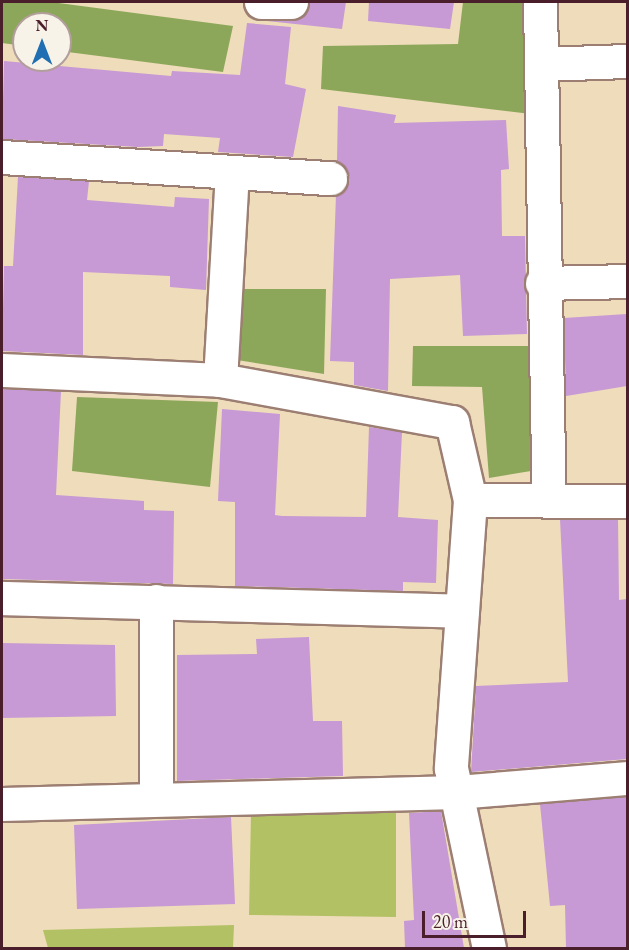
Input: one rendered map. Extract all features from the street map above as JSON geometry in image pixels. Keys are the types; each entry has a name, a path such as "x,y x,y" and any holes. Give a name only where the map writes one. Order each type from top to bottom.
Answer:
{"street":[{"path":"261,2 291,2"},
{"path":"540,2 542,283 549,500"},
{"path":"541,64 627,61"},
{"path":"2,157 330,178"},
{"path":"220,380 232,173"},
{"path":"542,283 627,281"},
{"path":"2,370 220,380 452,422 470,500 451,768 489,948"},
{"path":"470,500 627,501"},
{"path":"2,598 462,610"},
{"path":"156,601 156,799"},
{"path":"2,804 457,792 627,778"}],"green space":[{"path":"2,2 51,2 233,26 223,72 72,53 72,12 12,12 12,44 2,43"},
{"path":"463,2 529,2 531,114 321,89 323,46 458,44"},
{"path":"241,289 326,289 324,374 237,360"},
{"path":"413,346 534,346 537,470 489,478 482,387 412,386"},
{"path":"77,397 218,402 210,487 72,471"},
{"path":"396,808 396,917 249,915 251,813"},
{"path":"234,925 233,948 48,948 43,930"}],"building":[{"path":"310,2 346,2 342,29 267,21 300,18"},
{"path":"369,2 454,2 450,29 368,21"},
{"path":"247,23 291,27 285,84 306,89 293,157 218,152 220,138 164,134 163,146 138,147 2,139 4,61 12,62 12,72 72,72 72,67 171,76 172,71 240,75"},
{"path":"338,106 396,115 394,123 506,120 509,169 501,170 502,236 525,236 527,334 463,336 460,275 390,279 388,391 354,385 354,362 330,361 336,195 349,179 337,161"},
{"path":"18,177 89,181 87,200 174,207 175,197 209,199 206,290 170,287 170,276 83,272 83,355 2,351 4,266 13,266"},
{"path":"627,314 627,386 566,396 564,318"},
{"path":"2,389 61,391 56,495 144,501 144,510 174,511 173,584 2,579"},
{"path":"222,409 280,414 275,515 282,516 366,517 369,427 402,432 398,517 438,520 436,583 403,582 403,591 235,586 235,502 218,501"},
{"path":"560,519 618,520 619,600 627,599 627,759 471,772 476,686 568,682"},
{"path":"309,637 313,721 342,721 343,776 177,781 177,655 257,654 256,639"},
{"path":"2,643 115,645 116,716 2,718"},
{"path":"627,797 627,948 566,948 565,905 550,906 540,804"},
{"path":"441,811 464,948 405,948 404,921 414,920 409,813"},
{"path":"231,817 235,904 77,909 74,825"}]}
